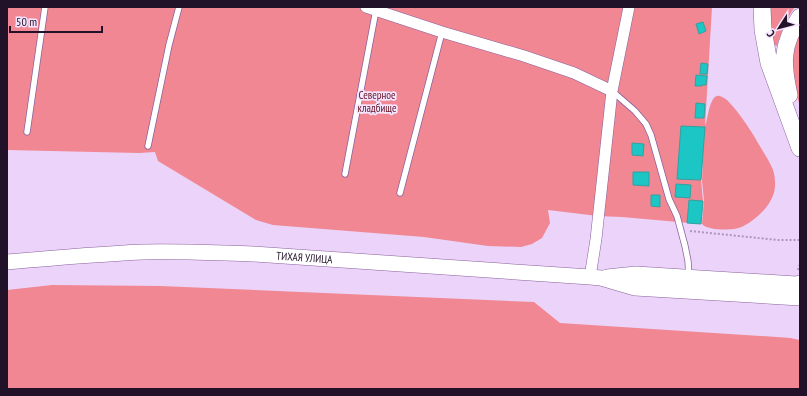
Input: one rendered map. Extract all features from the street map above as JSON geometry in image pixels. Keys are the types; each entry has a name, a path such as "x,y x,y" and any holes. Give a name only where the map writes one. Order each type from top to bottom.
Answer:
{"main road":[{"path":"750,7 768,63 800,148"},
{"path":"762,7 762,30 768,63"},
{"path":"800,17 793,27 784,52 787,87 800,144"},
{"name":"ТИХАЯ УЛИЦА","path":"7,262 144,252 198,252 253,254 595,278 636,274 688,284"},
{"path":"688,284 800,283"},
{"path":"688,284 800,298"}],"street":[{"path":"595,278 596,239 612,91 629,7"},
{"path":"371,9 524,56 574,74 612,91"}],"lane":[{"path":"27,132 45,7"},
{"path":"148,146 169,46 179,7"},
{"path":"345,174 371,9"},
{"path":"400,193 442,32"},
{"path":"612,91 635,111 646,124 651,135 669,199 677,216 685,246 688,261 688,284"}],"path":[{"path":"688,231 778,240 800,240"}],"green space":[{"name":"Северное кладбище","path":"7,7 712,7 705,126 710,105 714,98 719,96 727,100 746,123 770,164 775,177 775,190 765,209 745,225 734,229 716,229 704,226 702,224 704,200 702,181 703,156 701,180 703,201 701,224 598,216 548,210 550,223 542,238 532,244 521,247 488,246 424,237 273,225 256,220 158,161 155,152 139,153 7,150"},
{"path":"771,7 795,7 784,26 777,46 774,45 771,24"},
{"path":"800,33 800,106 792,74 794,47"},
{"path":"52,285 160,286 534,302 560,323 777,337 800,340 800,389 7,389 7,290"}],"building":[{"path":"703,22 706,31 699,34 696,24"},
{"path":"701,63 708,64 707,74 700,74"},
{"path":"696,75 707,76 706,85 695,86"},
{"path":"696,103 705,104 704,118 695,118"},
{"path":"681,126 705,127 701,180 677,179"},
{"path":"632,143 644,144 643,156 632,155"},
{"path":"633,172 649,172 649,186 633,185"},
{"path":"676,184 691,185 690,198 675,197"},
{"path":"651,195 660,195 660,207 651,206"},
{"path":"689,200 703,201 701,224 687,223"}]}
